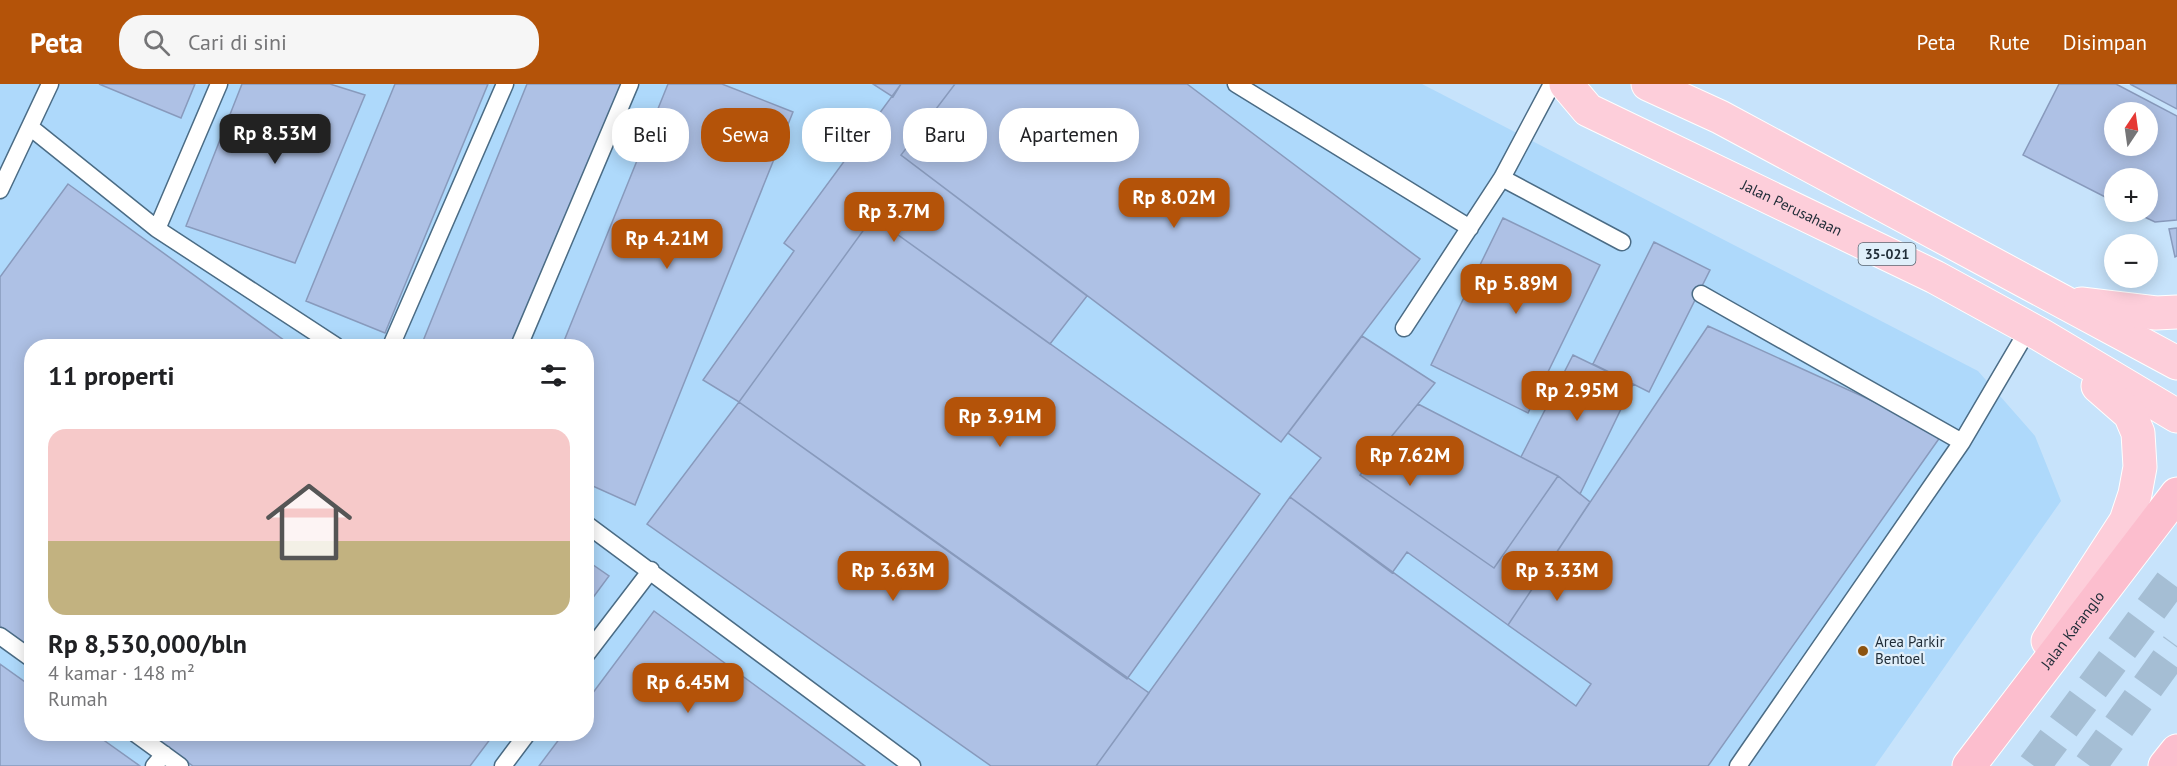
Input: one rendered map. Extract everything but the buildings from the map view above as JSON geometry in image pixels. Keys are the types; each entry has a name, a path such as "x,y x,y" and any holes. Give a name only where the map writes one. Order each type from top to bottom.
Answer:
{"highway":[{"name":"Jalan Karanglo","path":"1968,766 2177,494"},
{"path":"2165,766 2177,751"}],"main road":[{"name":"Jalan Perusahaan","path":"1566,84 1588,110 1935,277 2035,331 2177,416"},
{"name":"35-021","path":"1648,84 1720,117 2177,363"},
{"name":"35-021","path":"2061,301 2156,313 2177,312"},
{"name":"35-021","path":"1968,766 2126,521 2140,467 2138,433 2130,414 2035,331"}],"lane":[{"path":"0,189 50,84"},
{"path":"157,229 219,84"},
{"path":"394,339 505,84"},
{"path":"522,339 630,84"},
{"path":"1236,84 1470,228"},
{"path":"1404,328 1502,178 1552,84"},
{"path":"30,127 157,229 325,339"},
{"path":"1502,178 1622,242"},
{"path":"1701,294 1962,441"},
{"path":"1738,766 2035,331"},
{"path":"594,530 912,766"},
{"path":"594,645 651,570"},
{"path":"0,636 24,653"},
{"path":"142,741 159,760 180,766"},
{"path":"503,766 522,741"}],"shaded area":[{"path":"0,84 1422,84 1978,371 2035,436 2061,501 1875,766 0,766"}],"tunnel":[{"path":"2034,766 2177,574"},
{"path":"2090,766 2177,646"}],"place":[{"name":"Area Parkir Bentoel","path":"1863,651"}]}
